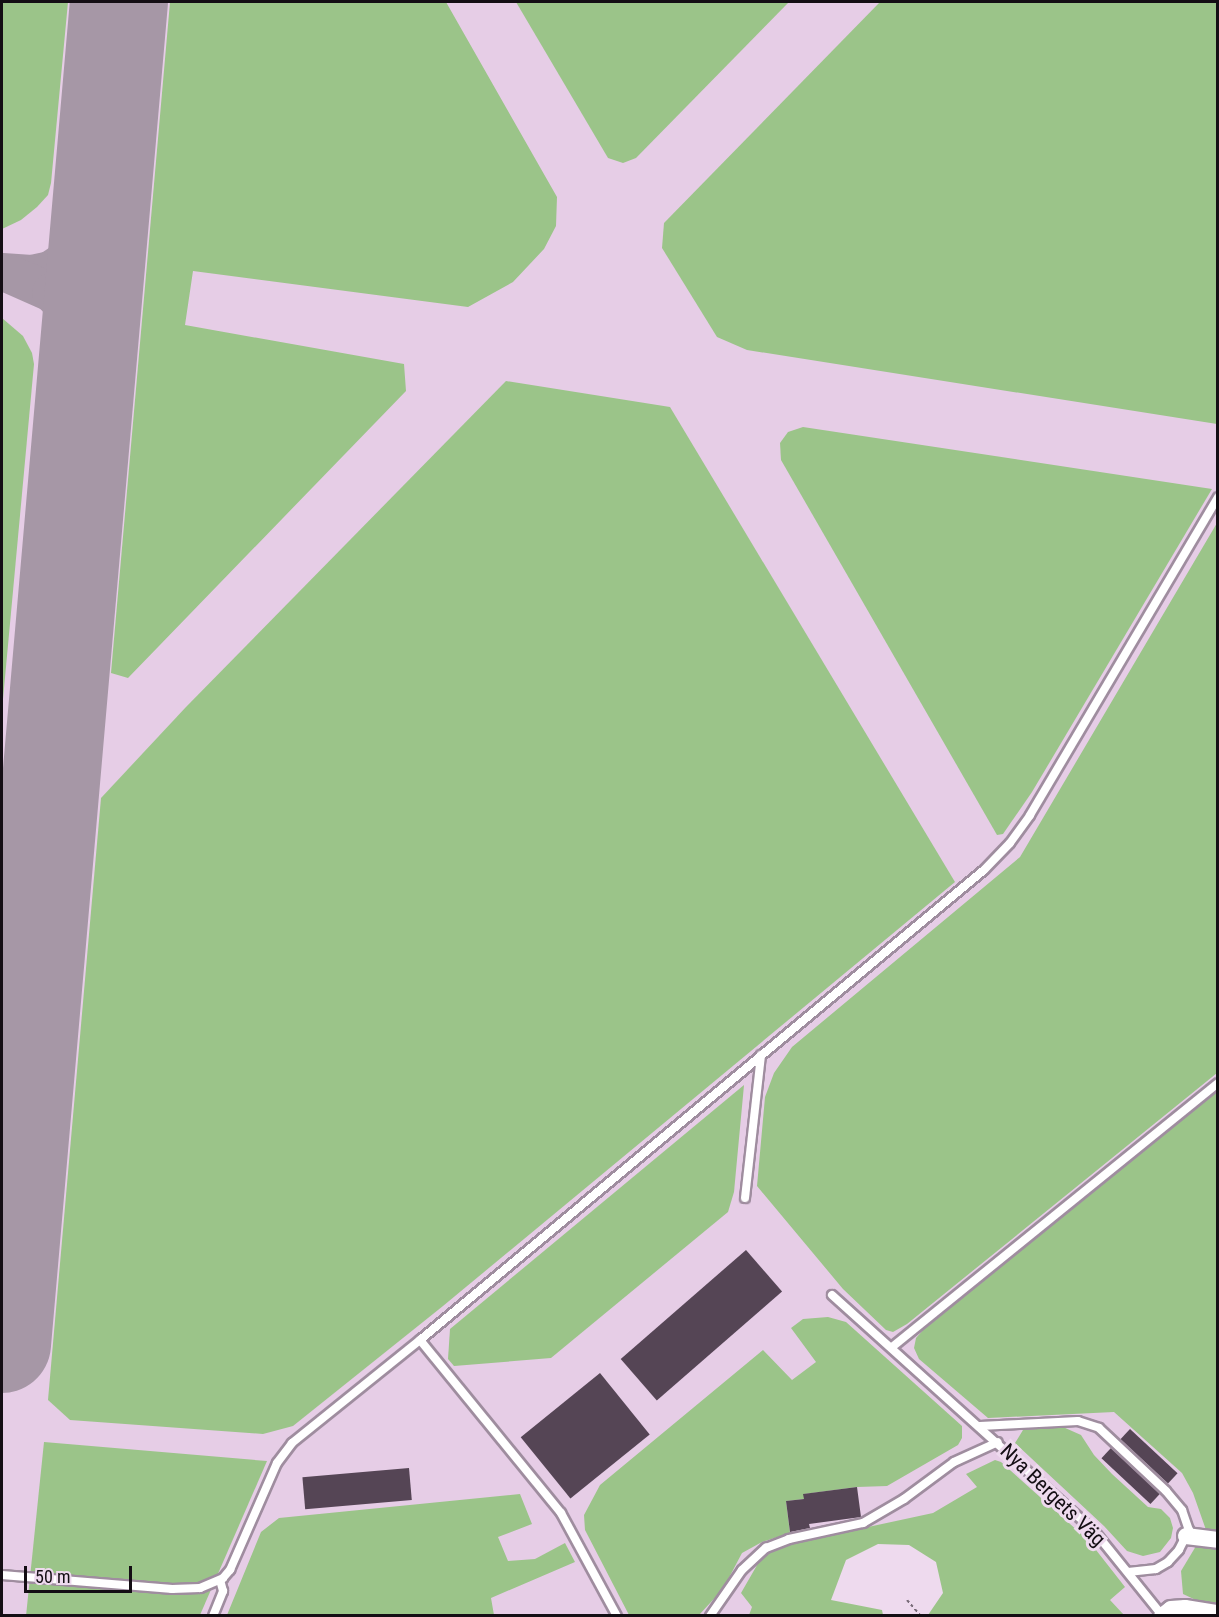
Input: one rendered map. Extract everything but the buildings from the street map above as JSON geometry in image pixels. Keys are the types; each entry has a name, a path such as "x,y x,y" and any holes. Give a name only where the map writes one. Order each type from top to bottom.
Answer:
{"street":[{"path":"1186,1536 1218,1540"},
{"name":"Nya Bergets Väg","path":"1161,1615 1171,1609 1185,1608 1218,1613"}],"lane":[{"path":"2,1575 172,1589 200,1588 220,1580 230,1570 277,1463 292,1443 420,1340 984,870 1010,843 1030,815 1218,498"},
{"path":"744,1198 761,1055"},
{"path":"892,1347 1218,1083"},
{"name":"Nya Bergets Väg","path":"832,1295 998,1442 1095,1532 1161,1615"},
{"path":"420,1340 561,1513 617,1616"},
{"path":"980,1426 1078,1421 1099,1428 1182,1510 1189,1530 1168,1562 1156,1569 1128,1572"},
{"path":"711,1616 742,1570 766,1548 789,1539 863,1523 903,1499 954,1462 998,1442"},
{"path":"213,1616 223,1591 220,1580"}],"path":[{"path":"907,1599 921,1616"}],"shaded area":[{"path":"2,2 1217,2 1217,1615 1119,1615 933,1513 753,1607 749,1615 2,1616"}],"green space":[{"path":"2,2 68,2 48,195 21,220 2,229"},
{"path":"170,2 446,2 557,197 556,226 544,249 513,282 468,307 193,271 185,325 404,364 406,391 128,678 111,673"},
{"path":"516,2 789,2 636,158 623,163 608,158"},
{"path":"880,2 1217,2 1217,424 747,350 717,337 662,248 664,223"},
{"path":"2,318 23,336 32,353 34,364 2,710"},
{"path":"506,381 670,407 955,882 443,1306 293,1426 263,1434 70,1420 48,1400 101,798 186,707"},
{"path":"803,427 1212,489 1032,792 1003,834 997,835 781,460 780,443 788,432"},
{"path":"1217,523 1217,1073 907,1324 893,1332 886,1330 843,1289 757,1186 765,1097 774,1073 792,1047 1020,857"},
{"path":"744,1085 734,1192 728,1212 551,1358 454,1366 448,1359 450,1329"},
{"path":"1217,1087 1217,1535 1206,1530 1193,1493 1182,1473 1114,1412 988,1418 919,1359 914,1348 916,1338 933,1319"},
{"path":"828,1317 846,1322 962,1426 962,1438 958,1445 887,1486 857,1487 804,1494 804,1499 786,1501 790,1533 762,1542 742,1553 723,1589 699,1615 629,1615 585,1530 584,1515 600,1485 763,1350 792,1380 816,1362 791,1328 803,1319"},
{"path":"1063,1427 1081,1435 1094,1455 1148,1507 1161,1509 1170,1518 1173,1528 1171,1538 1160,1552 1143,1556 1127,1551 1104,1526 1015,1443 1023,1430"},
{"path":"44,1442 267,1461 200,1615 26,1616"},
{"path":"995,1460 1001,1462 1089,1541 1125,1587 1110,1600 1124,1615 928,1615 943,1593 936,1562 909,1545 878,1544 846,1560 831,1600 882,1610 883,1615 749,1615 752,1607 741,1593 760,1560 780,1546 933,1513 977,1487 966,1474"},
{"path":"520,1494 532,1524 498,1537 508,1561 535,1559 565,1543 575,1562 491,1598 494,1615 227,1615 261,1532 279,1518"},
{"path":"1217,1542 1217,1606 1183,1594 1181,1571 1196,1546"}],"taxiway":[{"path":"2,272 31,274 50,270 77,252 90,235 98,208 112,77"},
{"path":"10,274 51,292 73,315 83,333 85,353 76,490"}],"runway":[{"path":"2,1344 119,2"}]}
